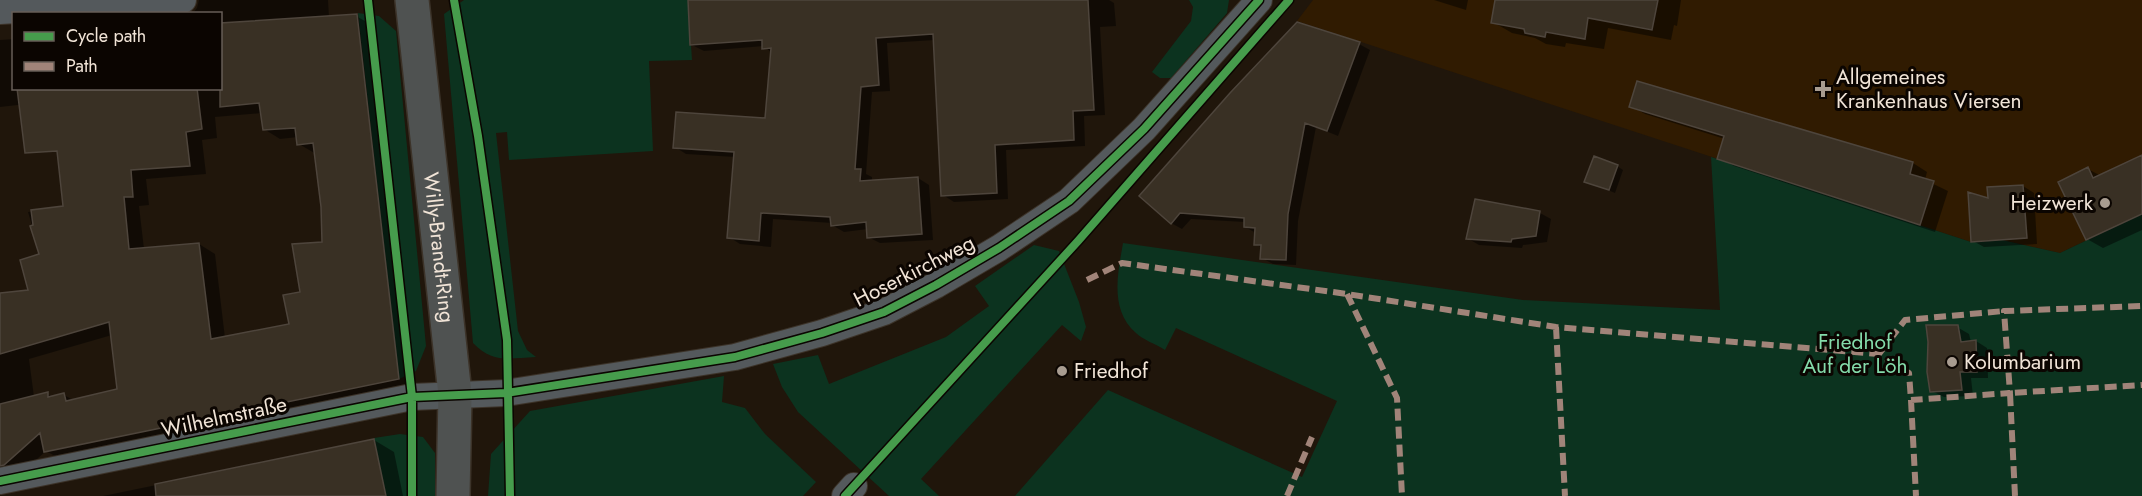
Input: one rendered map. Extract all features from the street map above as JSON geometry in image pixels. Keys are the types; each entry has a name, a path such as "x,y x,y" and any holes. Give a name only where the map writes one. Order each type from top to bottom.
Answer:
{"main road":[{"name":"Willy-Brandt-Ring","path":"412,0 455,394 453,496"}],"street":[{"path":"0,11 183,0"},
{"name":"Hoserkirchweg","path":"455,394 506,393 735,357 822,333 884,312 981,259 1069,201 1144,129 1259,0"},
{"name":"Wilhelmstraße","path":"0,481 412,397 455,394"}],"shaded area":[{"name":"Allgemeines Krankenhaus Viersen","path":"1313,0 2142,0 2142,214 2060,253 2002,240 1971,242 1297,21"}],"green space":[{"path":"464,0 688,0 692,60 649,61 653,151 509,160 507,132 496,133 518,331 527,350 536,357 509,359 495,357 480,350 473,343 444,14"},
{"path":"1189,0 1229,0 1227,13 1171,78 1160,78 1152,72 1191,21 1193,7"},
{"path":"358,13 379,16 396,31 426,346 416,371 399,379"},
{"name":"Friedhof Auf der Löh","path":"1711,157 1971,242 2002,240 2060,253 2142,214 2142,496 1015,496 1108,390 1302,477 1337,401 1176,328 1165,350 1139,335 1127,323 1119,302 1118,278 1123,243 1523,300 1720,310"},
{"path":"1034,245 1059,251 1086,327 1081,341 1062,325 921,479 939,496 889,496 798,412 782,387 773,364 818,355 829,384 946,337 989,306 975,286"},
{"path":"724,376 722,402 745,408 765,434 816,482 803,496 488,496 491,454 530,411"},
{"path":"400,434 423,437 435,453 435,496 385,496 374,438"}],"building":[{"path":"688,0 1088,0 1094,110 1073,111 1074,140 995,145 997,193 941,196 933,34 876,38 879,85 861,87 855,169 861,169 860,181 918,177 922,234 867,238 866,222 831,226 830,217 761,213 759,241 727,238 734,152 673,148 676,112 765,118 771,48 762,49 762,40 690,45"},
{"path":"1495,0 1658,0 1652,30 1588,18 1585,39 1546,32 1545,37 1525,33 1524,29 1491,23"},
{"path":"357,14 399,379 44,452 40,433 0,466 0,404 48,392 48,397 64,393 66,401 117,389 109,322 0,354 0,293 28,290 20,260 39,254 30,226 33,225 31,210 63,206 57,151 25,153 17,90 197,90 202,129 186,132 190,166 131,170 133,197 124,197 129,249 199,243 211,339 289,324 283,295 300,292 292,244 322,242 321,207 313,143 297,145 295,128 263,130 259,103 220,107 222,23"},
{"path":"1297,22 1360,42 1327,131 1305,123 1288,214 1286,260 1260,259 1261,245 1254,245 1255,228 1244,227 1244,218 1180,213 1171,224 1139,196 1230,93"},
{"path":"1637,81 1913,162 1910,174 1934,181 1920,225 1717,159 1724,136 1629,107"},
{"name":"Heizwerk","path":"2142,155 2142,214 2086,240 2058,182 2088,167 2093,178"},
{"path":"1594,156 1618,165 1609,190 1584,182"},
{"path":"2023,185 2027,238 1971,242 1968,192 1988,198 1987,187"},
{"path":"1475,199 1540,211 1536,236 1512,239 1511,242 1466,239"},
{"name":"Kolumbarium","path":"1926,325 1958,325 1961,342 1976,340 1977,372 1960,372 1962,390 1930,392 1927,372"},
{"path":"374,439 386,496 156,496 155,484"}],"marked path":[{"path":"1087,280 1122,263 1347,294 1556,327 1879,354 1909,373 1911,400 2010,393 2004,311 2142,306"},
{"path":"1347,294 1397,398 1402,496"},
{"path":"1879,354 1905,320 2004,311"},
{"path":"1556,327 1565,496"},
{"path":"2015,496 2010,393 2142,385"},
{"path":"1911,400 1916,496"},
{"path":"1287,496 1312,437"}],"cycle path":[{"path":"368,0 412,397 412,496"},
{"path":"454,0 478,136 507,340 510,496"},
{"path":"0,481 412,397 506,393 735,357 822,333 884,312 999,248 1069,201 1144,129 1259,0"},
{"path":"845,496 1078,241 1289,0"}],"place":[{"name":"Allgemeines Krankenhaus Viersen","path":"1823,89"},
{"name":"Heizwerk","path":"2105,203"},
{"name":"Kolumbarium","path":"1952,362"},
{"name":"Friedhof","path":"1062,371"}]}
